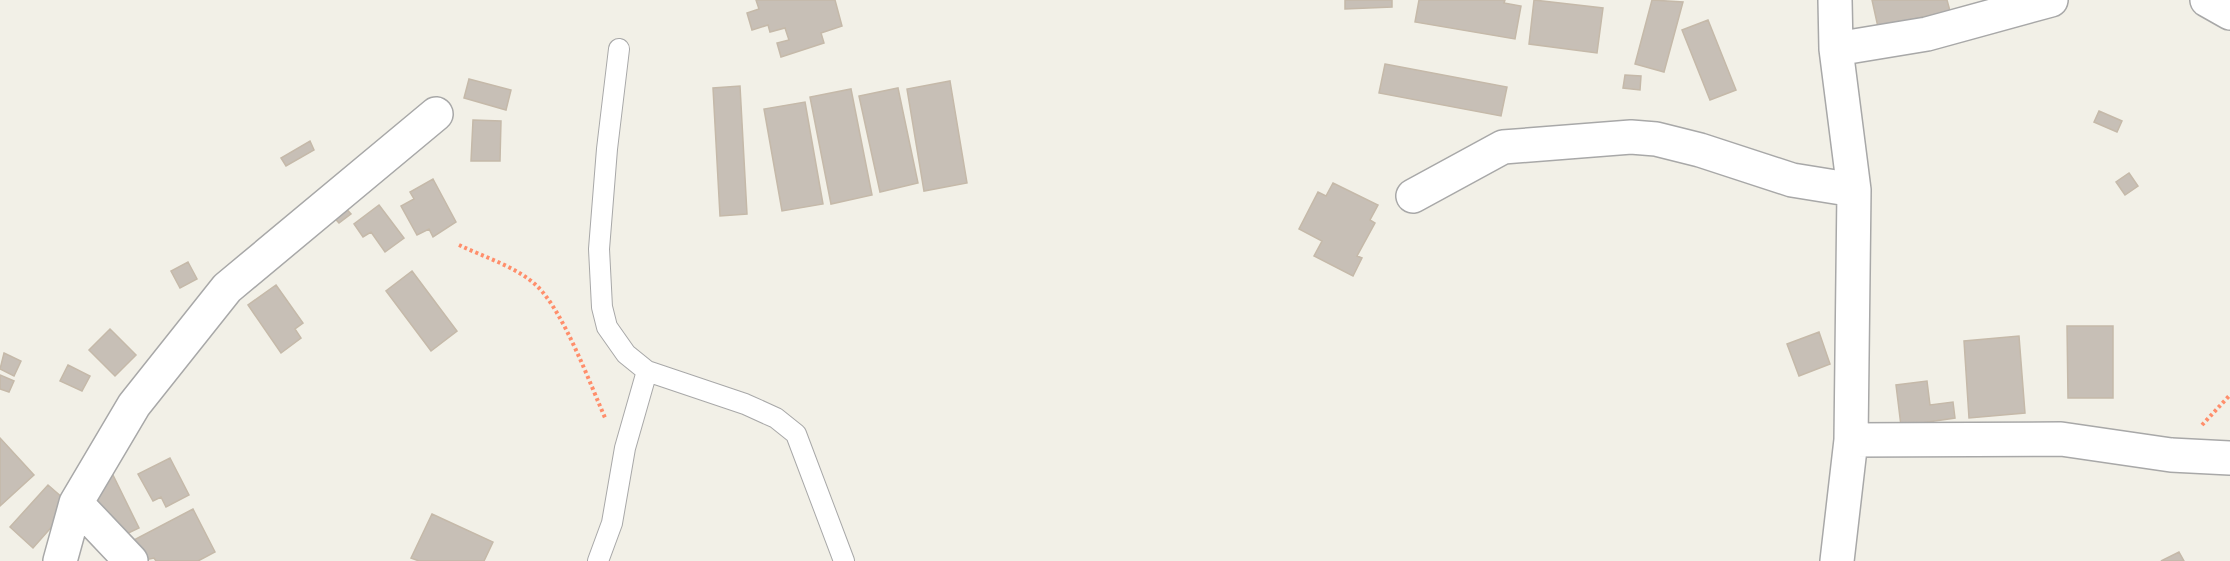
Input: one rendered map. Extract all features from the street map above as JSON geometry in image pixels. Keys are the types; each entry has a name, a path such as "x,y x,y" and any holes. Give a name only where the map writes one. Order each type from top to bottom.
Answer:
{"street":[{"path":"1835,0 1836,49 1854,190 1851,440 1837,561"},
{"path":"1836,49 1927,34 2051,0"},
{"path":"2207,0 2230,13"},
{"path":"60,561 76,503 134,405 227,288 436,114"},
{"path":"1413,196 1503,147 1631,137 1656,139 1700,150 1792,180 1854,190"},
{"path":"1851,440 2061,439 2171,454 2230,458"},
{"path":"76,503 131,561"}],"lane":[{"path":"619,49 607,149 599,273 607,327 626,354 647,371 745,404 776,418 796,434 844,561"},
{"path":"598,561 612,524 625,448 647,371"}],"path":[{"path":"459,245 512,270 536,285 555,308 607,422 625,448"}],"building":[{"path":"756,0 835,0 842,26 821,33 824,43 781,57 777,43 789,40 785,28 770,32 768,25 752,30 747,13 759,9"},
{"path":"1345,0 1392,0 1392,7 1345,9"},
{"path":"1419,0 1505,0 1504,3 1521,6 1515,39 1415,22"},
{"path":"1534,0 1603,8 1597,53 1529,44"},
{"path":"1652,0 1683,2 1664,72 1635,64"},
{"path":"1872,0 1947,0 1950,11 1878,27"},
{"path":"1708,20 1736,90 1710,100 1682,30"},
{"path":"1385,64 1507,87 1501,116 1379,93"},
{"path":"1625,75 1641,76 1640,90 1623,88"},
{"path":"469,79 511,90 506,110 464,98"},
{"path":"950,81 967,183 924,191 907,89"},
{"path":"740,86 747,214 720,216 713,88"},
{"path":"898,88 918,183 880,192 859,96"},
{"path":"851,89 872,195 831,204 810,97"},
{"path":"805,102 823,204 782,211 764,109"},
{"path":"2099,111 2122,121 2117,132 2094,122"},
{"path":"473,120 501,121 500,161 471,161"},
{"path":"310,141 314,150 286,166 281,158"},
{"path":"2129,173 2138,186 2125,195 2116,182"},
{"path":"433,179 456,222 433,237 429,229 417,235 401,206 414,199 410,192"},
{"path":"1333,183 1378,205 1370,220 1375,223 1357,256 1362,258 1353,276 1314,256 1322,241 1299,229 1318,192 1326,196"},
{"path":"341,203 351,214 339,223 329,212"},
{"path":"379,205 404,238 385,252 371,232 363,237 354,224"},
{"path":"188,262 197,279 180,288 171,271"},
{"path":"412,271 457,331 431,351 386,291"},
{"path":"276,285 303,323 295,329 301,338 281,353 248,305"},
{"path":"2067,326 2113,326 2113,398 2068,398"},
{"path":"110,329 136,355 115,376 89,350"},
{"path":"1819,332 1830,364 1799,376 1787,344"},
{"path":"2019,336 2025,413 1969,418 1964,341"},
{"path":"4,353 21,361 14,376 0,369"},
{"path":"68,365 90,376 82,391 60,381"},
{"path":"0,375 14,381 9,392 0,389"},
{"path":"1927,381 1930,405 1953,402 1955,418 1901,426 1896,385"},
{"path":"0,438 34,475 0,506"},
{"path":"170,458 189,495 166,507 161,497 153,501 138,474"},
{"path":"112,473 139,528 116,539 89,484"},
{"path":"48,485 71,505 33,548 10,527"},
{"path":"193,509 215,552 198,561 156,561 154,558 140,561 130,542"},
{"path":"432,514 493,542 484,561 419,561 411,558"},
{"path":"2179,552 2184,561 2161,561"}]}
